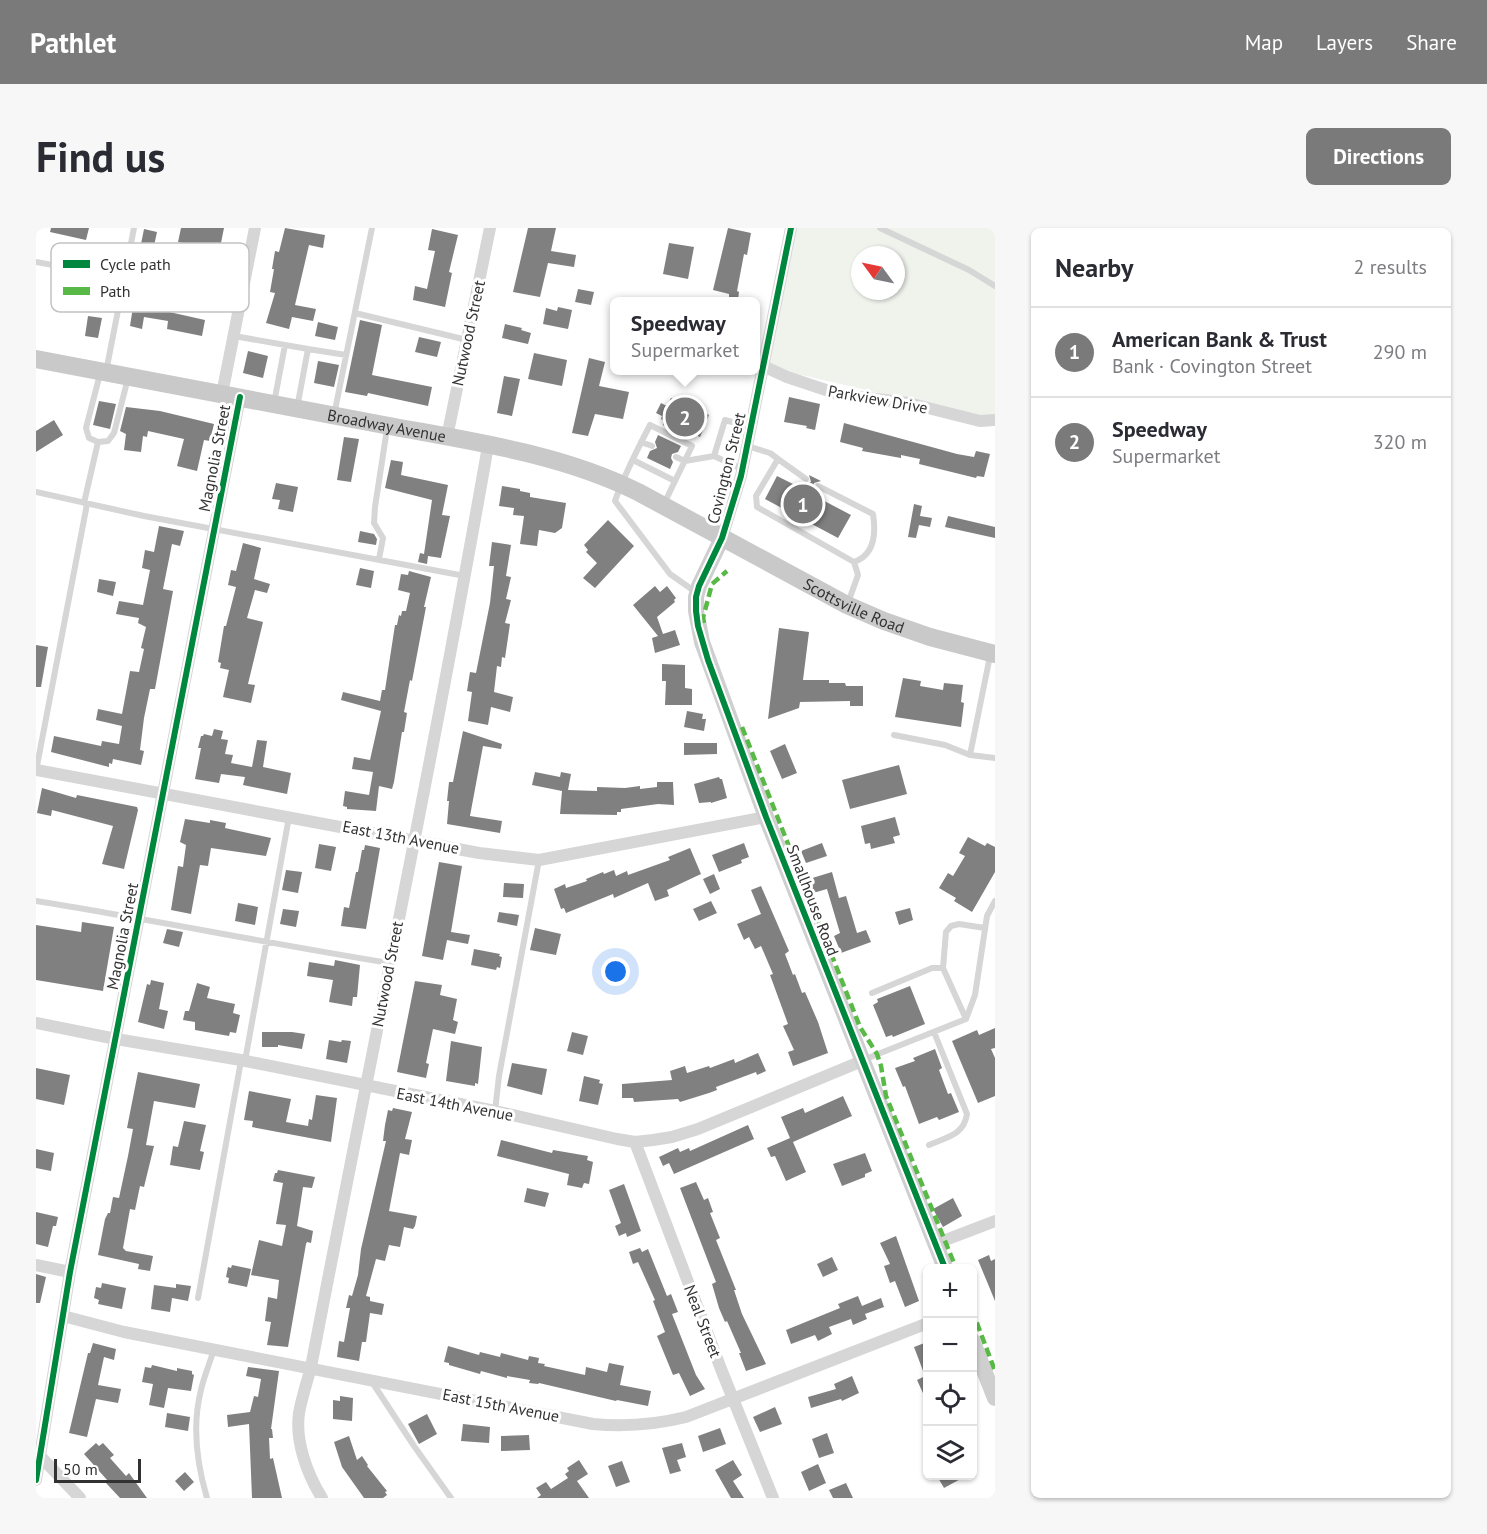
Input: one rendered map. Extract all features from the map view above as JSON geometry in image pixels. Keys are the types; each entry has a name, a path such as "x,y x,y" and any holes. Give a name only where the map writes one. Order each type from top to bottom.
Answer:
{"main road":[{"name":"Broadway Avenue","path":"36,359 447,437 568,464 621,484 722,538"},
{"name":"Scottsville Road","path":"722,538 847,605 884,621 930,637 993,653"}],"street":[{"name":"Magnolia Street","path":"249,259 255,228"},
{"name":"Nutwood Street","path":"447,437 490,228"},
{"name":"Covington Street","path":"722,538 742,469 791,228"},
{"name":"Magnolia Street","path":"36,1480 70,1272 214,527 231,395 234,336 239,312"},
{"name":"Parkview Drive","path":"763,366 787,377 838,394 908,403 980,421 995,420"},
{"name":"Nutwood Street","path":"322,1498 305,1463 300,1438 299,1415 311,1367 414,839 488,446"},
{"name":"Smallhouse Road","path":"722,538 697,593 696,611 702,642 766,817 943,1264"},
{"name":"East 13th Avenue","path":"36,770 479,853 539,860 766,817"},
{"name":"East 14th Avenue","path":"36,1023 243,1060 635,1142 672,1137 698,1129 862,1061"},
{"name":"Neal Street","path":"635,1142 773,1498"},
{"path":"935,1244 995,1221"},
{"path":"36,1264 70,1272"},
{"name":"East 15th Avenue","path":"63,1316 124,1332 593,1424 619,1426 666,1422 686,1416 923,1325"},
{"path":"977,1353 995,1398"},
{"path":"40,1456 80,1498"}],"lane":[{"path":"131,243 134,228"},
{"path":"334,415 372,228"},
{"path":"880,228 969,270 995,286"},
{"path":"36,262 51,265"},
{"path":"116,312 103,371 86,428 89,438 98,442 108,441 114,433 128,376"},
{"path":"355,313 467,340"},
{"path":"234,336 346,355"},
{"path":"274,404 285,345"},
{"path":"297,408 308,349"},
{"path":"714,456 725,420 751,427"},
{"path":"663,505 692,446 650,425 615,501 670,574 697,593"},
{"path":"379,559 383,538 375,523 375,507 387,426"},
{"path":"36,770 98,442"},
{"path":"641,442 652,446"},
{"path":"747,446 770,453 806,479"},
{"path":"676,457 685,461 714,456 742,469"},
{"path":"778,459 756,496 757,507 854,562 858,575 847,605"},
{"path":"633,460 675,481"},
{"path":"818,486 873,513 875,534 870,551 863,559 854,562"},
{"path":"36,492 465,576"},
{"path":"970,755 993,653"},
{"path":"894,735 945,745 970,755 995,758"},
{"path":"198,1298 290,816"},
{"path":"495,1111 499,1076 539,860"},
{"path":"36,901 139,917 389,963"},
{"path":"862,1061 966,1018 975,995 987,916 995,901"},
{"path":"966,1018 943,968 946,932 951,926 959,924 985,928"},
{"path":"872,993 932,969 943,968"},
{"path":"929,1145 959,1132 966,1123 967,1113 934,1032"},
{"path":"207,1498 199,1462 196,1431 201,1391 214,1349"},
{"path":"371,1380 451,1498"}],"shaded area":[{"path":"792,228 995,228 995,420 763,366"}],"building":[{"path":"51,228 89,228 86,240 50,232"},
{"path":"181,228 224,228 221,243 178,242"},
{"path":"285,228 325,235 323,248 309,245 295,305 316,309 313,321 292,317 289,329 266,323 275,293 270,292 275,251 279,252"},
{"path":"528,228 556,228 551,251 576,255 574,267 548,263 540,297 513,292"},
{"path":"728,228 751,233 747,255 744,254 737,291 738,297 729,297 729,294 713,290"},
{"path":"144,229 157,232 155,243 141,243"},
{"path":"432,229 458,235 449,272 452,273 445,307 413,300 415,286 427,289 435,251 428,250"},
{"path":"669,243 694,247 688,279 663,274"},
{"path":"578,289 594,292 591,305 575,302"},
{"path":"558,307 572,310 568,329 543,324 546,308 557,311"},
{"path":"132,312 169,312 205,320 202,336 167,329 168,321 144,317 142,329 130,326"},
{"path":"88,316 102,318 98,338 85,336"},
{"path":"360,320 382,325 372,375 432,387 428,406 368,393 367,396 345,392"},
{"path":"318,322 338,327 335,340 315,336"},
{"path":"505,324 531,333 528,344 502,338"},
{"path":"419,337 441,342 437,357 415,352"},
{"path":"248,351 268,356 263,378 243,373"},
{"path":"534,353 567,360 562,386 528,379"},
{"path":"589,358 605,362 599,386 629,392 623,419 595,414 588,436 572,433"},
{"path":"318,361 339,365 334,387 314,383"},
{"path":"504,376 520,379 512,416 497,413"},
{"path":"789,397 820,404 815,430 806,428 807,426 784,422"},
{"path":"671,398 709,415 700,437 688,431 685,437 663,425 665,421 656,413 661,403 667,406"},
{"path":"99,401 116,404 110,429 93,425"},
{"path":"126,407 160,411 214,424 210,441 204,440 197,471 177,466 184,439 148,431 147,437 143,436 141,452 124,450 126,434 120,431"},
{"path":"54,420 63,435 36,452 36,431"},
{"path":"844,423 957,454 974,457 976,451 990,454 984,477 977,476 976,478 919,464 920,459 862,451 863,448 840,442"},
{"path":"658,435 681,446 678,452 672,454 673,462 670,469 647,458 650,451 657,448 655,442"},
{"path":"344,437 359,439 351,482 337,480"},
{"path":"391,460 403,462 401,475 448,485 442,515 450,516 441,558 428,556 427,564 418,562 420,553 424,554 432,500 385,488"},
{"path":"809,475 821,481 814,483 813,495 851,515 838,538 765,499 777,476 801,488 803,483 811,482"},
{"path":"276,483 298,487 293,512 278,509 280,500 272,499"},
{"path":"502,486 520,489 520,491 530,493 530,497 566,503 562,528 555,533 539,530 537,546 520,544 524,516 513,515 514,508 499,506"},
{"path":"914,504 922,506 920,516 932,518 930,527 919,525 916,538 908,537"},
{"path":"948,516 995,527 995,538 945,527"},
{"path":"608,520 634,546 595,588 583,578 597,563 586,552 588,550 584,545"},
{"path":"159,526 184,531 180,546 172,544 163,589 173,591 155,689 150,689 144,718 140,750 144,751 141,765 113,759 109,767 51,752 54,736 101,746 102,741 119,744 122,726 96,720 98,709 122,714 130,671 139,672 146,627 138,623 139,618 116,614 119,601 143,605 150,570 142,568 145,550 154,552"},
{"path":"360,531 374,534 377,539 376,545 358,542"},
{"path":"492,542 511,545 506,576 511,577 506,599 511,600 505,623 510,624 505,658 502,657 501,667 497,666 494,692 513,697 510,712 491,707 488,725 468,721 472,692 467,691 470,672 476,673 490,603 494,566 489,566"},
{"path":"243,543 261,548 254,579 270,584 267,593 255,590 247,618 263,622 248,684 255,685 251,703 223,697 229,670 220,668 221,663 218,662 224,626 226,626 236,587 228,585 231,570 236,571"},
{"path":"360,568 374,571 371,588 356,585"},
{"path":"409,571 431,577 404,712 407,713 394,782 392,789 379,786 376,811 347,809 343,806 345,791 369,795 373,772 352,769 354,757 370,760 381,711 341,700 343,692 380,701 382,690 385,690 395,625 402,611 406,611 410,593 398,590 401,574 408,575"},
{"path":"99,579 116,582 113,596 97,592"},
{"path":"655,586 660,592 667,586 676,598 675,602 657,617 663,634 675,630 680,645 655,653 652,638 658,636 633,605"},
{"path":"779,628 809,632 803,680 829,680 829,683 845,683 846,686 863,686 863,706 850,706 850,701 800,702 799,708 768,719"},
{"path":"36,645 48,647 41,687 36,687"},
{"path":"662,664 685,665 685,688 692,689 692,705 665,705 666,681 662,681"},
{"path":"903,678 921,681 920,686 943,690 944,683 963,685 961,702 964,703 961,727 895,717"},
{"path":"687,711 703,714 702,719 706,719 704,731 684,727"},
{"path":"214,729 223,731 221,739 228,740 225,754 233,755 231,763 252,767 257,740 267,741 263,767 291,773 287,794 243,785 245,777 221,774 219,783 195,779 201,736 204,734 212,736"},
{"path":"463,731 502,744 501,749 483,746 470,816 502,821 500,833 447,824 449,782 453,782"},
{"path":"684,743 717,743 717,754 684,755"},
{"path":"785,744 797,773 782,779 770,751"},
{"path":"899,765 907,794 850,809 842,780"},
{"path":"535,772 560,777 561,772 571,774 568,790 597,791 597,787 640,786 640,789 657,787 657,782 673,782 674,805 658,804 621,809 617,815 560,814 562,791 532,785"},
{"path":"719,777 722,779 727,798 711,803 699,803 694,784"},
{"path":"42,788 76,798 77,795 137,807 124,869 102,864 113,826 52,810 51,816 37,813"},
{"path":"895,817 900,835 893,837 895,843 871,849 870,843 865,844 861,826"},
{"path":"185,819 226,823 225,828 271,838 266,856 211,848 208,866 200,865 191,914 171,910 178,866 183,867 186,845 180,842"},
{"path":"968,837 985,846 987,843 995,847 995,872 972,912 954,901 956,898 939,888 948,873 953,876 965,856 959,853"},
{"path":"744,843 749,857 741,860 742,863 719,872 712,855"},
{"path":"822,843 827,856 806,863 801,851"},
{"path":"319,844 336,847 331,871 315,868"},
{"path":"365,845 380,848 366,929 341,926 344,907 349,908 356,872 358,872"},
{"path":"690,848 701,874 667,890 669,896 655,901 648,883 614,898 613,894 566,913 564,908 561,909 554,889 565,884 566,888 587,881 586,879 603,872 604,874 614,870 616,876 627,871 628,875 670,860 668,857"},
{"path":"439,862 462,866 451,932 470,935 468,944 447,940 443,960 422,956"},
{"path":"286,870 302,872 298,893 282,890"},
{"path":"832,872 839,898 846,896 857,933 866,930 871,942 841,953 834,936 840,933 827,889 813,893 809,879"},
{"path":"714,874 720,889 710,894 703,879"},
{"path":"504,883 524,884 523,898 503,897"},
{"path":"761,886 789,951 785,954 793,975 795,974 802,993 805,992 828,1053 793,1066 788,1052 794,1050 783,1026 788,1024 770,975 773,974 761,946 755,949 749,937 744,940 737,924 761,914 751,890"},
{"path":"711,901 717,913 699,921 693,909"},
{"path":"238,903 258,907 255,925 235,921"},
{"path":"910,908 913,920 899,925 895,912"},
{"path":"283,909 299,911 296,927 280,924"},
{"path":"499,912 519,915 517,926 497,922"},
{"path":"82,922 114,927 103,991 36,980 36,925 81,932"},
{"path":"535,928 561,934 556,955 530,950"},
{"path":"167,929 183,932 179,947 163,943"},
{"path":"474,949 500,954 499,956 502,957 500,968 497,967 496,970 471,965"},
{"path":"335,960 360,965 357,997 353,997 352,1006 329,1002 333,980 307,976 309,962 334,966"},
{"path":"151,980 164,983 159,1009 168,1011 164,1029 138,1022 147,984 150,985"},
{"path":"415,981 442,985 440,995 457,999 453,1020 458,1022 455,1034 433,1029 426,1063 429,1064 426,1078 397,1072"},
{"path":"197,983 210,987 207,998 235,1004 233,1013 240,1015 236,1033 230,1032 229,1036 195,1030 195,1022 183,1020 185,1011 189,1011"},
{"path":"910,986 925,1024 893,1037 892,1035 886,1037 873,1005 878,1002 877,999"},
{"path":"995,1028 995,1048 991,1049 995,1058 995,1096 978,1103 952,1041 977,1030 979,1035"},
{"path":"262,1032 305,1034 302,1049 278,1045 278,1047 262,1047"},
{"path":"572,1032 588,1036 583,1055 567,1051"},
{"path":"329,1040 351,1041 347,1063 326,1059"},
{"path":"451,1041 482,1047 478,1084 475,1083 475,1086 446,1081"},
{"path":"935,1049 942,1068 939,1070 948,1094 951,1093 959,1112 939,1120 937,1117 919,1124 905,1086 903,1087 895,1068 915,1061 913,1058"},
{"path":"758,1053 766,1071 757,1075 756,1072 716,1087 717,1090 709,1093 680,1102 678,1099 634,1102 633,1098 622,1098 622,1084 672,1080 670,1071 685,1066 687,1073 734,1059 735,1063"},
{"path":"512,1063 547,1069 542,1095 507,1086"},
{"path":"36,1068 70,1075 64,1105 36,1099"},
{"path":"138,1072 200,1084 195,1108 154,1101 146,1145 154,1146 144,1187 140,1186 135,1210 130,1209 123,1248 126,1251 153,1256 150,1271 138,1269 139,1264 98,1255 105,1219 110,1213 113,1197 119,1198 133,1129 127,1128"},
{"path":"584,1076 600,1080 599,1083 603,1084 598,1105 579,1101"},
{"path":"249,1091 291,1099 286,1122 308,1126 309,1119 312,1120 316,1095 337,1098 331,1142 252,1127 253,1121 244,1120"},
{"path":"843,1096 852,1116 793,1142 806,1172 786,1181 775,1156 771,1157 767,1148 790,1138 781,1117 803,1108 805,1113"},
{"path":"393,1108 412,1112 405,1139 412,1140 409,1155 400,1153 389,1211 417,1216 413,1229 404,1227 400,1247 389,1245 385,1261 376,1259 366,1296 370,1297 370,1301 384,1304 382,1315 370,1313 366,1342 362,1342 359,1361 337,1357 339,1341 344,1342 350,1308 346,1308 358,1275 361,1249 386,1141 383,1141 388,1110 392,1111"},
{"path":"184,1121 206,1125 200,1151 204,1152 200,1170 170,1165 173,1146 178,1147"},
{"path":"748,1125 754,1139 674,1174 669,1163 663,1166 659,1157 678,1148 680,1152 689,1148 690,1151"},
{"path":"501,1140 552,1153 553,1150 588,1156 587,1160 593,1162 589,1184 584,1183 582,1188 567,1185 569,1174 497,1156"},
{"path":"36,1149 54,1153 51,1171 36,1168"},
{"path":"865,1153 872,1171 865,1174 865,1177 842,1186 833,1164"},
{"path":"278,1170 315,1177 312,1188 303,1187 297,1226 313,1231 311,1243 306,1244 288,1347 267,1345 271,1322 265,1321 268,1297 277,1299 279,1280 251,1275 259,1240 282,1246 286,1225 276,1224 283,1183 273,1181"},
{"path":"696,1182 704,1200 708,1198 713,1212 710,1213 720,1238 716,1240 736,1290 734,1290 742,1314 766,1364 746,1371 739,1353 741,1353 719,1308 712,1284 716,1282 680,1188"},
{"path":"624,1184 641,1231 627,1237 626,1233 619,1236 615,1226 621,1223 609,1190"},
{"path":"527,1188 549,1193 545,1207 524,1202"},
{"path":"953,1198 962,1216 943,1227 933,1209"},
{"path":"36,1212 58,1217 56,1226 53,1226 48,1247 36,1244"},
{"path":"896,1236 919,1301 905,1307 895,1281 890,1283 884,1266 890,1264 880,1243"},
{"path":"640,1248 642,1252 648,1249 667,1296 671,1294 678,1312 672,1314 696,1375 705,1389 690,1396 679,1373 673,1375 657,1336 665,1332 653,1301 655,1300 638,1262 633,1264 629,1252"},
{"path":"989,1255 991,1261 995,1259 995,1301 978,1260"},
{"path":"832,1257 838,1270 823,1277 817,1264"},
{"path":"232,1265 251,1269 247,1287 228,1283 229,1278 226,1277 228,1267 231,1268"},
{"path":"36,1274 46,1277 40,1303 36,1303"},
{"path":"102,1283 126,1288 122,1309 98,1304 99,1300 94,1298 96,1287 101,1288"},
{"path":"176,1284 191,1286 188,1301 172,1298 170,1312 151,1309 154,1285 176,1288"},
{"path":"858,1296 862,1306 881,1298 884,1307 865,1314 867,1319 853,1325 851,1319 829,1327 832,1334 818,1341 815,1335 791,1344 786,1330 840,1308 838,1304"},
{"path":"93,1343 116,1349 114,1360 104,1357 98,1385 121,1389 118,1403 96,1399 87,1437 69,1433 88,1353"},
{"path":"923,1344 923,1371 914,1347"},
{"path":"448,1346 479,1355 480,1352 500,1357 501,1353 528,1360 529,1356 539,1358 538,1363 545,1364 544,1366 585,1375 586,1367 607,1372 609,1363 624,1366 620,1385 651,1391 648,1406 539,1383 529,1383 530,1380 507,1376 507,1378 481,1371 480,1374 449,1365 444,1362"},
{"path":"152,1365 177,1371 177,1368 192,1371 194,1375 191,1391 168,1388 164,1408 149,1405 153,1384 142,1382 145,1367 151,1368"},
{"path":"248,1367 279,1371 271,1429 273,1438 269,1438 270,1459 273,1458 282,1498 252,1498 249,1424 228,1427 227,1415 250,1412 254,1396 258,1397 261,1379 246,1376"},
{"path":"852,1376 859,1393 842,1401 841,1399 811,1408 808,1397 836,1389 834,1384"},
{"path":"923,1377 923,1393 917,1380"},
{"path":"340,1396 353,1398 352,1421 333,1419 333,1400 340,1401"},
{"path":"775,1407 782,1424 760,1432 753,1417"},
{"path":"167,1413 190,1417 188,1431 165,1427"},
{"path":"427,1414 437,1434 419,1444 408,1424"},
{"path":"463,1424 490,1427 489,1443 461,1441"},
{"path":"720,1428 726,1444 703,1452 698,1436"},
{"path":"827,1433 834,1453 819,1458 812,1439"},
{"path":"529,1435 530,1450 501,1451 501,1436"},
{"path":"349,1436 357,1460 362,1456 387,1491 385,1492 387,1495 383,1498 364,1498 342,1467 334,1442"},
{"path":"96,1443 99,1446 103,1443 114,1455 110,1458 126,1476 129,1473 147,1498 120,1498 106,1483 108,1481 84,1454"},
{"path":"682,1443 686,1457 677,1460 681,1471 670,1474 662,1448"},
{"path":"579,1460 588,1474 577,1481 589,1498 537,1498 541,1495 536,1488 546,1482 551,1489 568,1478 565,1474 569,1471 567,1468"},
{"path":"733,1460 742,1475 733,1481 744,1498 731,1498 715,1470"},
{"path":"622,1461 630,1482 616,1487 608,1466"},
{"path":"818,1464 826,1483 809,1491 801,1472"},
{"path":"185,1472 194,1482 184,1491 175,1481"},
{"path":"939,1480 959,1480 944,1488"},
{"path":"846,1483 853,1498 833,1498 829,1490"}],"marked path":[{"path":"704,623 703,618 712,584 727,571"},
{"path":"742,727 860,1027 877,1054 886,1096 954,1264"},
{"path":"975,1318 995,1371"}],"cycle path":[{"path":"791,228 741,476 722,538 696,597 698,626 708,660 766,817 943,1264"},
{"path":"36,1480 70,1272 240,397"}],"place":[{"name":"Speedway","path":"685,417"},
{"name":"American Bank & Trust","path":"803,504"}]}
